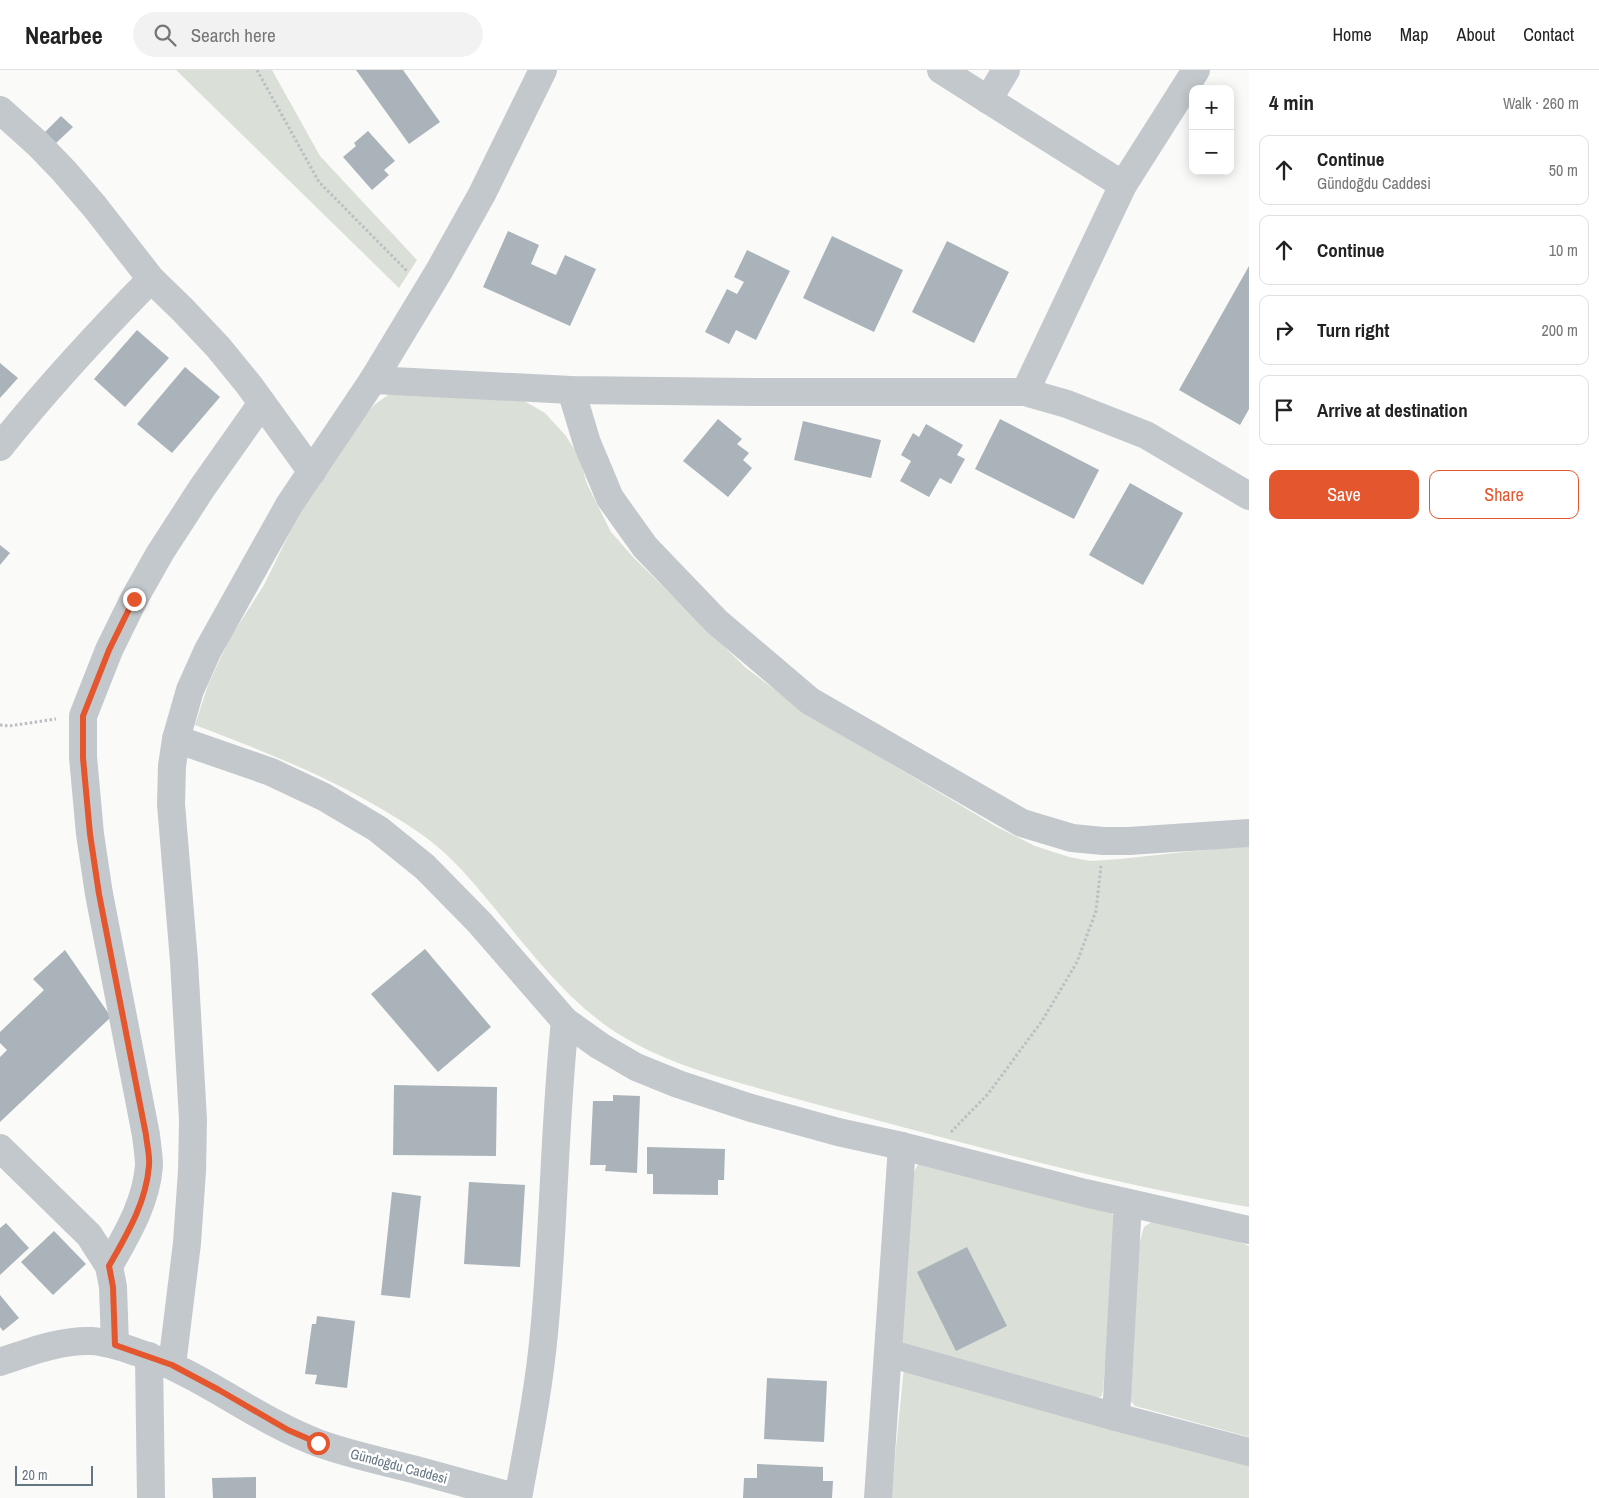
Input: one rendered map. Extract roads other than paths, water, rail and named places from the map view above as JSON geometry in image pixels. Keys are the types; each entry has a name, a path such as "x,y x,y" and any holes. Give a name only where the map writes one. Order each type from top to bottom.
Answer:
{"street":[{"path":"151,1498 161,1361 186,1243 192,1171 193,1120 184,961 171,804 172,766 176,739 190,690 208,650 290,506 373,380 427,291 482,194 543,70"},
{"path":"941,70 1123,185"},
{"path":"988,100 1006,70"},
{"path":"1025,392 1123,185 1196,70"},
{"path":"0,110 38,144 64,171 95,207 151,279 218,347 262,403 312,472"},
{"path":"0,447 106,325 151,279"},
{"path":"373,380 571,390 1025,392 1067,404 1146,435 1249,496"},
{"path":"571,390 587,443 610,498 645,547 724,628 810,701 1022,823 1072,838 1103,841 1249,833"},
{"path":"109,1266 135,1220 145,1190 149,1165 146,1135 90,834 83,758 83,716 109,650 134,599 160,553 202,488 262,403"},
{"path":"176,739 270,772 324,797 378,829 425,867 473,916 565,1021 600,1046 636,1067 678,1084 751,1108 838,1132 902,1146 1128,1203 1249,1230"},
{"path":"518,1498 537,1390 544,1334 565,1021"},
{"path":"878,1498 902,1146"},
{"path":"0,1148 89,1235 109,1266 113,1287 115,1345"},
{"path":"1116,1417 1128,1203"},
{"name":"Gündoğdu Caddesi","path":"0,1362 65,1343 92,1341 115,1345 161,1361 219,1390 288,1430 318,1443 518,1498"},
{"path":"888,1352 1116,1417 1249,1452"}]}
